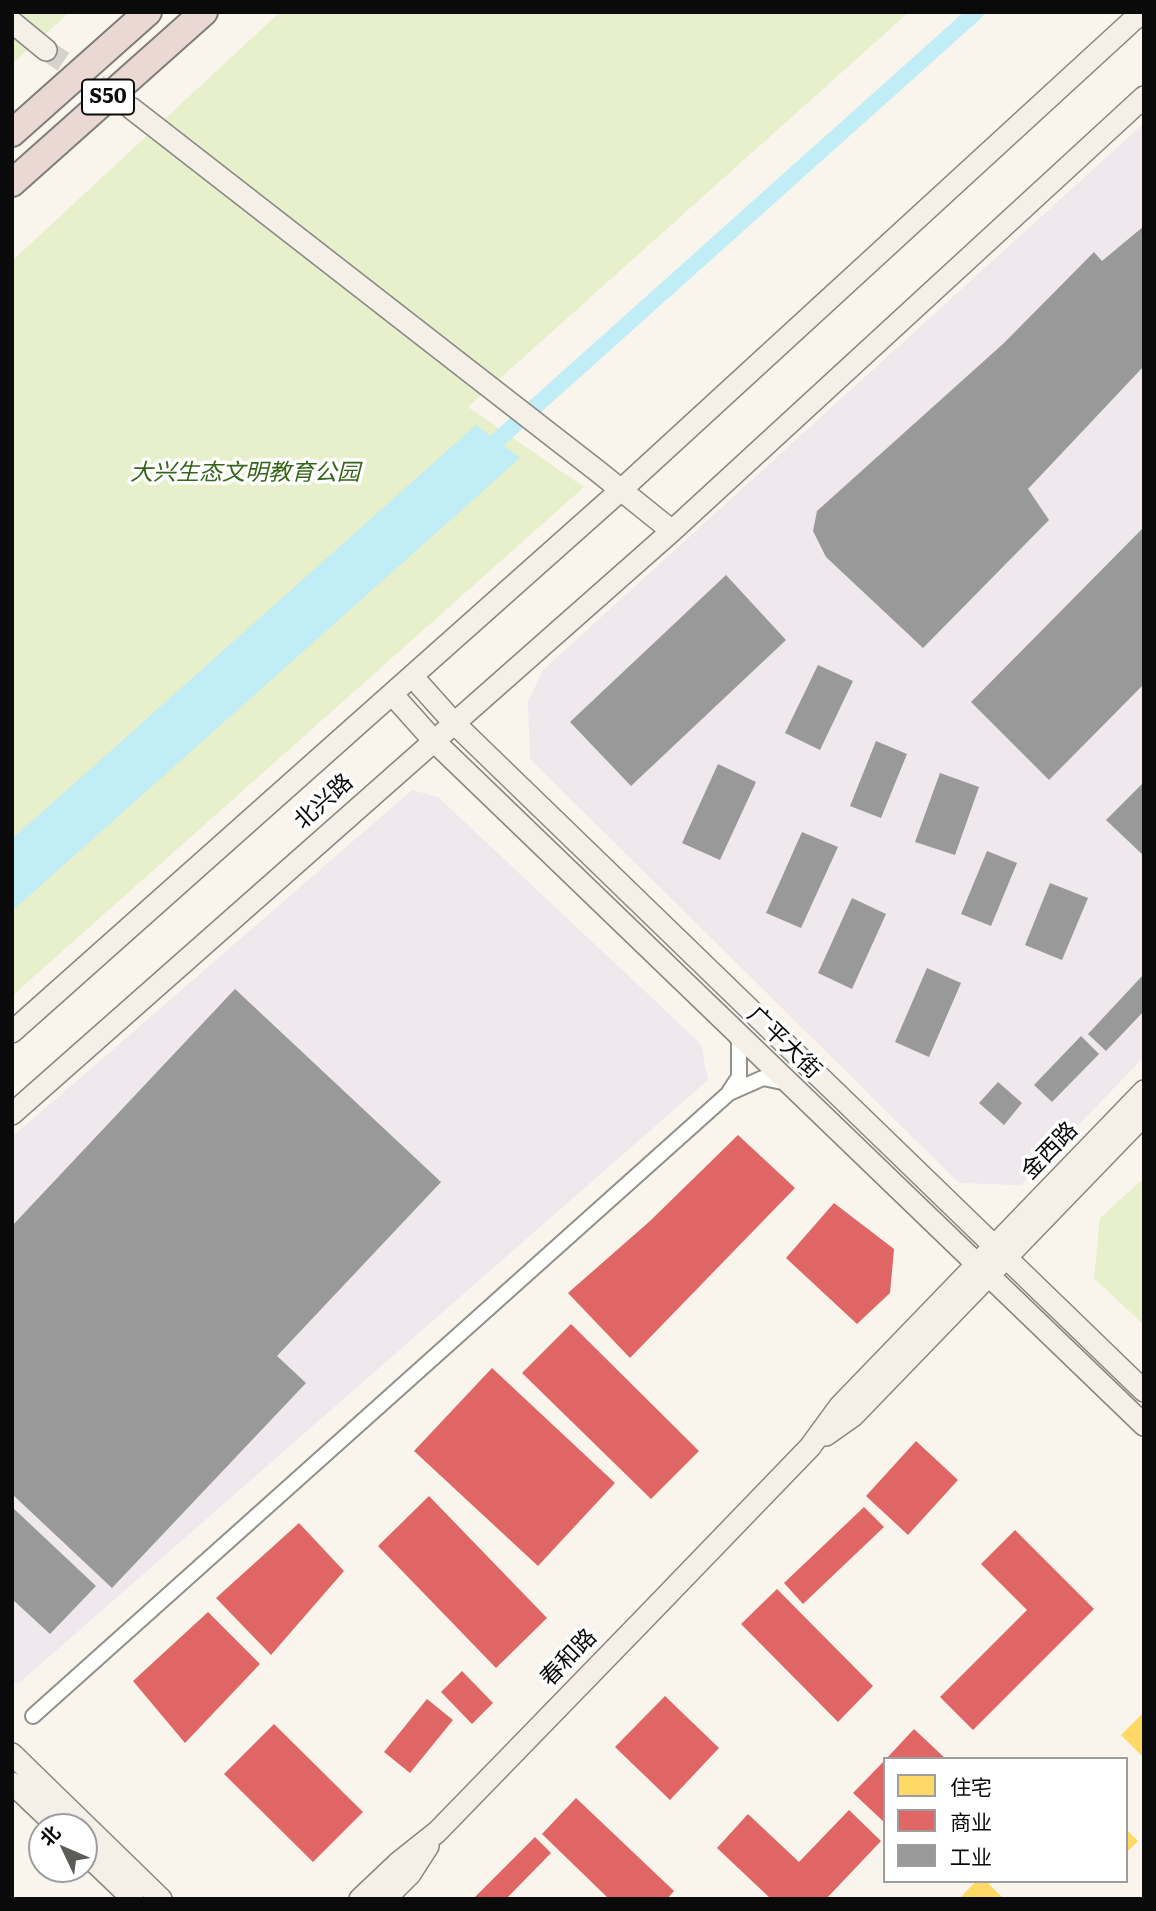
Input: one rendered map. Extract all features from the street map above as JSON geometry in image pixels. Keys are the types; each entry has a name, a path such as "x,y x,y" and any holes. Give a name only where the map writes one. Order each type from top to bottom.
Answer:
{"highway":[{"name":"S50","path":"12,133 148,12"},
{"name":"S50","path":"12,183 204,12"}],"street":[{"name":"北兴路","path":"12,1032 621,489 1139,19"},
{"path":"12,22 46,50"},
{"name":"北兴路","path":"12,1114 671,531 1144,97"},
{"path":"131,108 621,489 671,531"},
{"name":"广平大街","path":"412,676 454,723 1144,1391"},
{"name":"广平大街","path":"392,694 434,741 1144,1424"},
{"path":"33,1716 729,1093 739,1077 740,1059 739,1041 732,1029"},
{"path":"729,1093 763,1078 788,1083"},
{"name":"金西路","path":"999,1253 1144,1091"},
{"name":"金西路","path":"999,1253 1144,1115"},
{"name":"春和路","path":"360,1899 398,1863 437,1832 810,1447 853,1416 999,1253"},
{"path":"12,1754 161,1899"},
{"path":"12,1783 43,1813"},
{"path":"385,1899 410,1874 437,1832"},
{"path":"98,1865 133,1899"}],"shaded area":[{"path":"1144,123 1144,1057 1021,1185 959,1183 530,759 528,702 543,670"},
{"path":"412,790 438,797 701,1044 708,1080 18,1684 12,1679 12,1137"}],"green space":[{"path":"12,12 70,12 12,64"},
{"name":"大兴生态文明教育公园","path":"280,12 909,12 468,407 584,487 12,996 12,261"},
{"path":"1144,1178 1144,1325 1094,1278 1100,1218"}],"water":[{"path":"476,425 520,458 12,911 12,839"}],"building: 住宅":[{"path":"1144,1712 1144,1758 1121,1735"},
{"path":"1128,1831 1138,1841 1128,1851"},
{"path":"974,1883 988,1883 1004,1899 959,1899"}],"building: 商业":[{"path":"738,1135 795,1188 630,1358 568,1293 650,1221"},
{"path":"834,1203 894,1249 890,1293 857,1324 786,1258"},
{"path":"571,1324 699,1451 651,1499 522,1373"},
{"path":"492,1368 615,1483 538,1566 414,1451"},
{"path":"916,1441 958,1480 908,1535 866,1496"},
{"path":"429,1496 547,1618 496,1668 378,1546"},
{"path":"864,1507 884,1527 803,1604 784,1583"},
{"path":"299,1523 344,1571 271,1655 216,1598"},
{"path":"1015,1530 1094,1609 973,1730 940,1697 1027,1610 981,1564"},
{"path":"777,1589 873,1686 838,1722 741,1624"},
{"path":"208,1612 260,1664 185,1743 133,1681"},
{"path":"462,1671 493,1703 472,1724 441,1692"},
{"path":"665,1696 719,1748 670,1800 615,1747"},
{"path":"427,1699 453,1720 410,1773 384,1752"},
{"path":"274,1724 363,1812 313,1862 224,1774"},
{"path":"914,1729 944,1757 888,1757"},
{"path":"883,1762 883,1821 853,1793"},
{"path":"576,1798 674,1891 667,1899 609,1899 542,1834"},
{"path":"849,1810 881,1841 826,1899 771,1899 717,1848 748,1814 799,1862"},
{"path":"535,1837 551,1853 506,1899 473,1899"}],"building: 工业":[{"path":"1144,226 1144,366 1028,489 1049,520 923,648 826,557 813,531 817,511 1004,343 1094,252 1102,261"},
{"path":"1144,527 1144,684 1049,780 971,702"},
{"path":"726,575 786,640 631,786 570,722"},
{"path":"818,665 853,681 820,750 785,733"},
{"path":"876,741 907,754 881,818 850,806"},
{"path":"718,764 756,782 720,860 682,843"},
{"path":"940,773 979,787 955,855 915,842"},
{"path":"1144,782 1144,856 1106,820"},
{"path":"802,832 838,847 801,928 766,913"},
{"path":"987,851 1017,863 991,926 961,914"},
{"path":"1050,883 1088,898 1062,960 1025,945"},
{"path":"852,898 886,914 852,989 818,973"},
{"path":"927,968 961,983 929,1057 895,1042"},
{"path":"1144,974 1144,1011 1106,1051 1088,1034"},
{"path":"235,989 441,1182 277,1356 306,1383 112,1588 12,1494 12,1226"},
{"path":"1081,1036 1099,1054 1052,1102 1034,1085"},
{"path":"998,1082 1022,1103 1004,1125 979,1103"},
{"path":"12,1507 96,1586 50,1634 12,1599"}],"waterway":[{"path":"481,455 976,12"}],"tunnel":[{"path":"46,50 123,102"}]}
